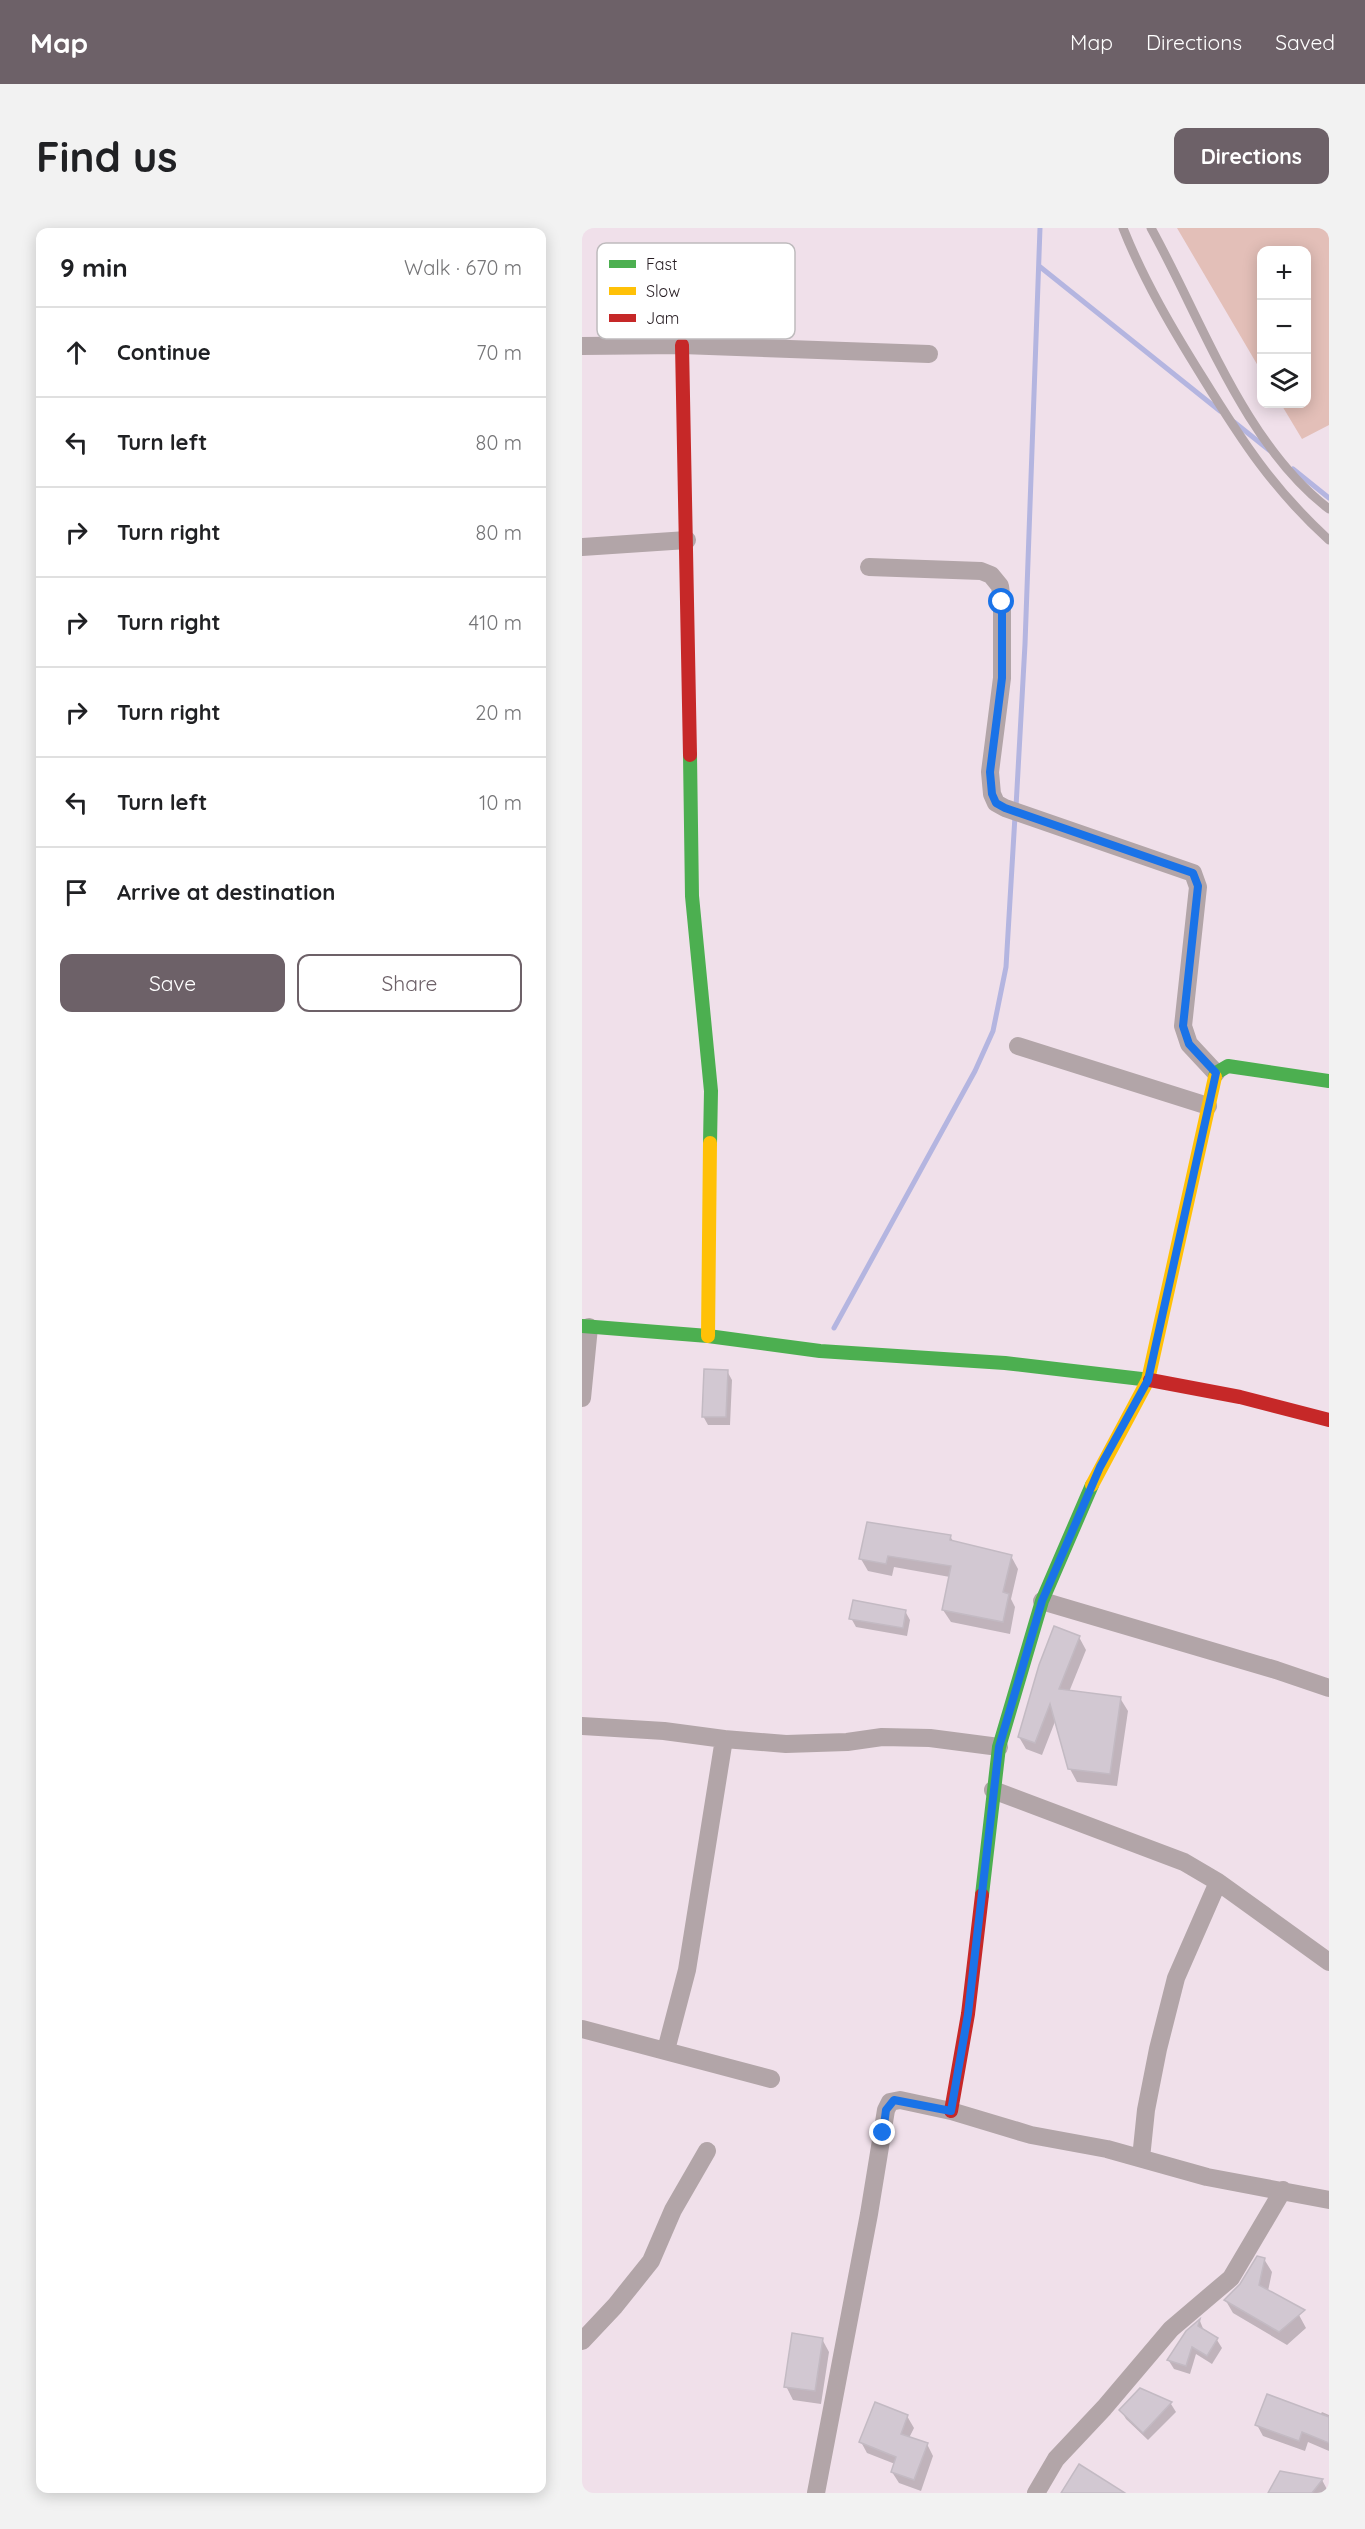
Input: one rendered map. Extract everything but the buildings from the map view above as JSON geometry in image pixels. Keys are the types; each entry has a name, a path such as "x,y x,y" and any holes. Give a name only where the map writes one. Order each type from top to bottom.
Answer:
{"street":[{"path":"582,346 682,345 929,354"},
{"path":"682,345 692,896 711,1091 708,1336"},
{"path":"582,547 687,540"},
{"path":"869,567 981,571 991,575 1000,585 1002,678 990,772 992,794 996,803 1005,808 1193,873 1198,886 1183,1026 1189,1044 1216,1073"},
{"path":"1018,1046 1209,1106"},
{"path":"951,2111 968,2014 999,1747 1042,1601 1100,1467 1148,1380 1216,1073 1227,1066 1329,1081"},
{"path":"582,1398 586,1326 708,1336 820,1351 1005,1363 1148,1380 1240,1397 1329,1420"},
{"path":"1042,1601 1276,1670 1329,1688"},
{"path":"582,1726 664,1731 786,1744 847,1742 882,1737 930,1738 999,1747"},
{"path":"666,2050 687,1970 724,1739"},
{"path":"993,1790 1184,1862 1218,1882 1329,1962"},
{"path":"1141,2158 1146,2110 1158,2049 1176,1978 1218,1882"},
{"path":"582,2029 771,2079"},
{"path":"816,2493 869,2214 886,2110 890,2102 900,2100 951,2111 1030,2135 1107,2148 1207,2177 1329,2200"},
{"path":"582,2341 615,2306 651,2261 673,2210 707,2151"},
{"path":"1035,2493 1056,2459 1104,2408 1171,2329 1231,2278 1283,2190"}],"lane":[{"path":"1123,228 1161,309 1242,442 1264,472 1304,517 1329,540"},
{"path":"1151,228 1227,379 1268,442 1305,491 1329,509"}],"shaded area":[{"path":"1177,228 1329,228 1329,425 1302,439 1283,408 1311,408 1311,246 1257,246 1257,364"}],"waterway":[{"path":"1016,807 1025,644 1040,228"},
{"path":"1039,266 1220,411"},
{"path":"1234,422 1269,450"},
{"path":"1293,469 1329,498"},
{"path":"834,1328 975,1071 993,1031 1006,967 1015,816"}],"traffic: fast":[{"path":"690,755 692,896 711,1091 710,1143"},
{"path":"1215,1077 1216,1073 1228,1066 1329,1081"},
{"path":"582,1326 708,1336 820,1351 1005,1363 1150,1380"},
{"path":"982,1895 999,1747 1042,1601 1092,1485"}],"traffic: slow":[{"path":"1092,1485 1148,1380 1215,1077"},
{"path":"708,1336 710,1143"}],"traffic: jam":[{"path":"682,345 690,755"},
{"path":"1150,1380 1240,1397 1329,1420"},
{"path":"951,2111 968,2014 982,1895"}],"route":[{"path":"883,2133 886,2110 890,2102 894,2100 951,2111 968,2014 999,1747 1042,1601 1100,1467 1148,1380 1216,1073 1189,1044 1183,1026 1198,886 1193,873 996,803 992,794 990,772 1002,678 1002,602"}]}
